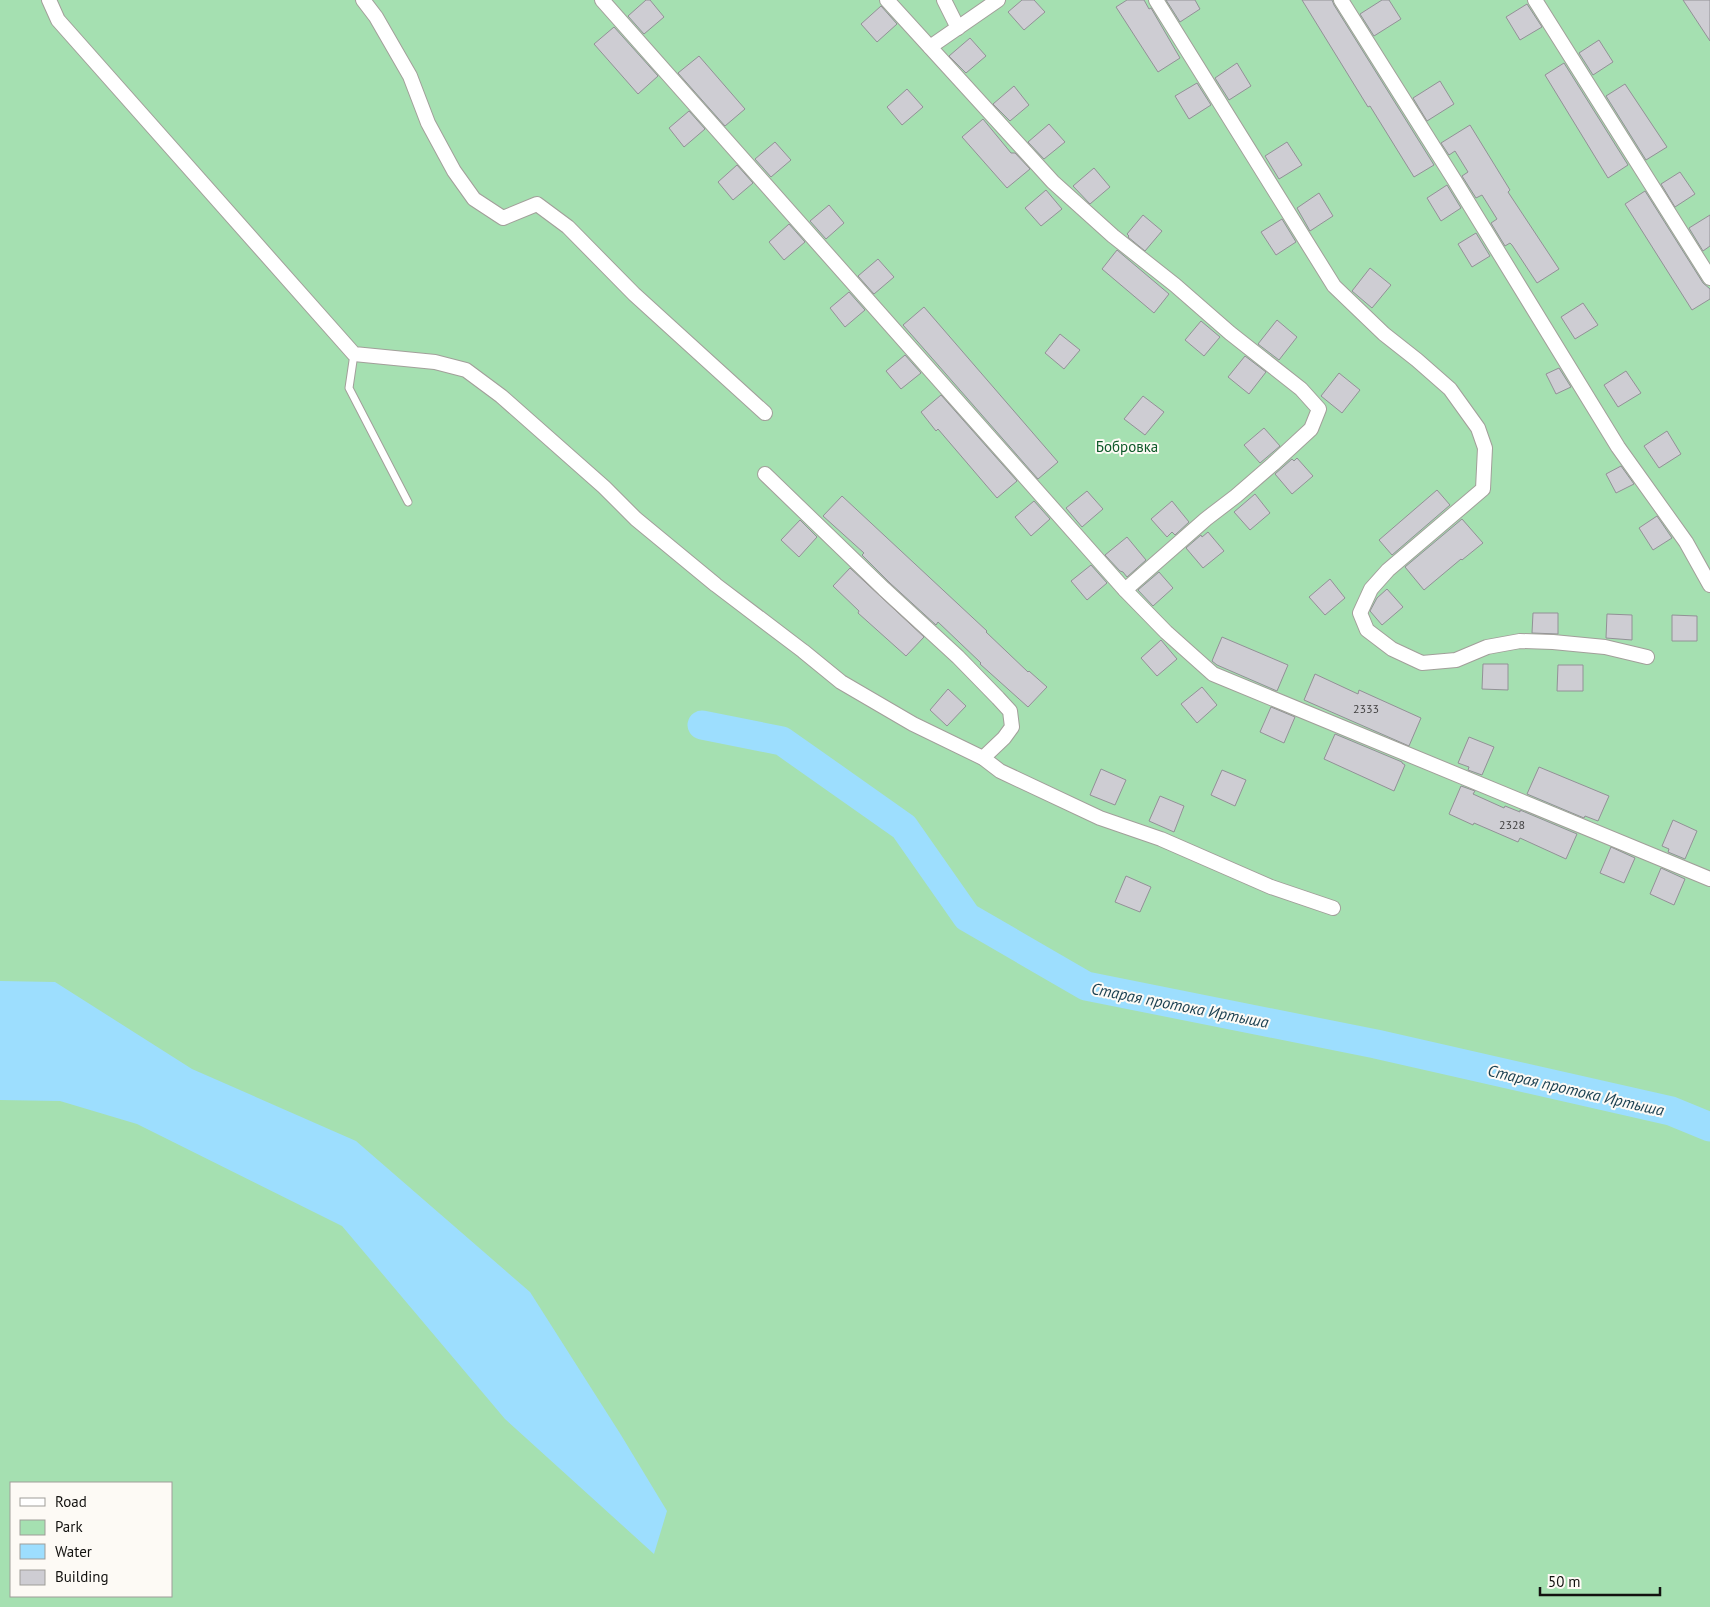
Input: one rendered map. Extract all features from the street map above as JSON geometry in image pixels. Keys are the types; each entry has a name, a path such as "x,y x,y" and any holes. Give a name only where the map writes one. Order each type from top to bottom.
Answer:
{"street":[{"path":"49,0 58,20 354,354 435,362 466,370 501,396 604,486 636,519 716,585 841,682 913,724 983,758 1000,771 1100,818 1161,840 1271,887 1333,908"},
{"path":"363,0 376,17 410,76 428,124 454,171 474,199 503,218 537,204 568,227 634,294 765,413"},
{"path":"602,0 1125,590 1166,632 1213,674 1710,879"},
{"path":"887,0 1053,182 1113,236 1301,389 1319,409 1311,428 1273,464 1206,519 1125,590"},
{"path":"944,0 958,28"},
{"path":"930,47 998,0"},
{"path":"1156,0 1334,286 1384,334 1450,389 1478,428 1485,448 1483,489 1388,570 1371,589 1360,613 1367,630 1392,649 1422,663 1456,660 1487,646 1520,641 1605,647 1647,657"},
{"path":"1341,0 1455,181 1618,448 1686,542 1710,584"},
{"path":"1535,0 1710,278"},
{"path":"765,474 884,589 958,657 1010,711 1012,727 1004,738 983,758"}],"lane":[{"path":"354,354 349,388 408,502"}],"green space":[{"name":"Бобровка","path":"0,0 1710,0 1710,1607 0,1607"}],"water":[{"path":"0,981 55,982 192,1069 356,1141 530,1292 667,1511 654,1554 505,1419 342,1226 137,1124 60,1101 0,1100"}],"building":[{"path":"646,0 650,0 664,17 644,34 628,16"},
{"path":"1022,0 1034,0 1045,12 1024,30 1008,12"},
{"path":"1127,0 1144,0 1149,9 1151,8 1180,58 1158,72 1116,7"},
{"path":"1166,0 1195,0 1200,9 1180,22"},
{"path":"1302,0 1332,0 1434,165 1414,177"},
{"path":"1382,0 1389,0 1401,19 1374,36 1360,14"},
{"path":"1683,0 1710,0 1710,41"},
{"path":"1527,4 1542,27 1520,40 1506,17"},
{"path":"881,6 897,24 877,42 861,24"},
{"path":"614,27 658,76 638,94 594,44"},
{"path":"970,38 986,56 966,73 949,56"},
{"path":"1599,40 1613,62 1593,75 1579,53"},
{"path":"699,56 745,109 725,126 678,73"},
{"path":"1237,63 1251,86 1229,100 1215,78"},
{"path":"1564,63 1628,165 1608,178 1545,75"},
{"path":"1440,81 1454,104 1427,121 1413,98"},
{"path":"1197,83 1211,105 1189,119 1175,96"},
{"path":"1625,84 1667,147 1646,160 1606,96"},
{"path":"1014,86 1029,105 1010,121 993,104"},
{"path":"907,89 923,107 902,125 887,107"},
{"path":"689,111 705,129 684,147 669,128"},
{"path":"983,119 1011,153 1015,153 1030,169 1007,188 962,137"},
{"path":"1049,124 1065,142 1044,159 1028,142"},
{"path":"1470,125 1510,190 1508,192 1559,269 1537,283 1512,245 1510,243 1505,246 1491,223 1497,219 1482,195 1476,198 1462,176 1468,172 1455,151 1449,155 1441,143"},
{"path":"775,142 791,160 771,177 755,159"},
{"path":"1287,142 1302,165 1279,179 1265,156"},
{"path":"737,165 753,183 733,200 718,182"},
{"path":"1094,168 1110,187 1090,204 1073,186"},
{"path":"1680,172 1695,194 1675,207 1661,184"},
{"path":"1447,185 1461,208 1441,221 1427,198"},
{"path":"1046,190 1062,209 1041,226 1025,208"},
{"path":"1645,191 1703,283 1710,289 1710,299 1692,310 1625,204"},
{"path":"1319,193 1333,216 1310,231 1297,208"},
{"path":"829,205 844,223 826,239 810,221"},
{"path":"1143,215 1162,231 1145,251 1127,234"},
{"path":"1710,215 1710,246 1703,251 1689,228"},
{"path":"1282,219 1296,242 1276,255 1261,232"},
{"path":"789,224 805,242 784,260 769,242"},
{"path":"1476,233 1490,256 1472,267 1458,244"},
{"path":"1117,250 1169,294 1154,313 1102,269"},
{"path":"878,259 894,277 874,294 858,276"},
{"path":"1370,268 1391,285 1372,308 1352,291"},
{"path":"849,292 865,310 845,327 830,308"},
{"path":"1583,303 1598,325 1575,339 1561,317"},
{"path":"924,307 1058,462 1038,479 903,325"},
{"path":"1277,320 1297,337 1279,360 1258,344"},
{"path":"1201,321 1220,337 1204,356 1185,340"},
{"path":"1060,334 1080,350 1064,369 1045,353"},
{"path":"905,355 921,373 901,389 886,371"},
{"path":"1245,356 1266,372 1249,394 1228,377"},
{"path":"1559,368 1571,387 1556,394 1546,374"},
{"path":"1626,371 1641,393 1618,407 1604,385"},
{"path":"1339,373 1360,390 1342,413 1321,396"},
{"path":"941,395 1017,481 997,498 921,412"},
{"path":"1143,396 1164,412 1145,435 1124,419"},
{"path":"1264,428 1280,446 1260,463 1244,445"},
{"path":"1667,431 1681,454 1659,468 1644,446"},
{"path":"1297,458 1313,476 1292,494 1275,474 1292,459 1294,461"},
{"path":"1621,466 1634,484 1616,493 1606,474"},
{"path":"1437,490 1450,505 1392,555 1379,540"},
{"path":"1087,491 1103,509 1082,527 1066,508"},
{"path":"1255,494 1270,513 1250,530 1234,512"},
{"path":"842,496 987,631 1028,672 1047,687 1028,707 980,664 938,622 936,625 890,583 862,555 864,553 823,516"},
{"path":"1034,501 1050,519 1031,536 1015,517"},
{"path":"1172,501 1189,522 1175,535 1172,532 1167,537 1151,519"},
{"path":"1657,516 1672,538 1653,550 1639,528"},
{"path":"1462,519 1483,543 1424,590 1405,567"},
{"path":"800,520 817,537 799,557 781,540"},
{"path":"1208,532 1224,551 1203,568 1186,548 1201,535 1202,537"},
{"path":"1127,537 1146,560 1127,577 1105,555"},
{"path":"1091,565 1107,583 1087,600 1071,581"},
{"path":"850,568 924,637 906,656 858,613 859,611 833,586"},
{"path":"1159,572 1173,588 1153,606 1138,590"},
{"path":"1330,579 1345,598 1325,615 1309,597"},
{"path":"1387,589 1403,607 1382,625 1370,611 1377,598"},
{"path":"1533,613 1558,613 1558,634 1532,633"},
{"path":"1607,614 1632,615 1632,640 1606,638"},
{"path":"1672,615 1697,616 1697,641 1672,641"},
{"path":"1222,637 1288,665 1277,691 1217,665 1212,661"},
{"path":"1161,640 1177,659 1157,676 1141,658"},
{"path":"1483,664 1508,664 1508,690 1482,689"},
{"path":"1558,665 1583,665 1583,691 1557,691"},
{"path":"1315,674 1358,694 1359,690 1421,718 1409,746 1304,700"},
{"path":"1202,687 1217,705 1197,723 1181,704"},
{"path":"948,689 966,706 947,726 930,710"},
{"path":"1271,707 1295,717 1284,743 1260,732"},
{"path":"1335,734 1402,762 1405,765 1394,791 1324,759"},
{"path":"1469,737 1494,747 1482,775 1468,770 1469,767 1458,763"},
{"path":"1539,767 1609,796 1598,821 1585,816 1584,818 1527,794"},
{"path":"1101,769 1126,780 1115,805 1090,795"},
{"path":"1222,770 1246,780 1235,806 1211,795"},
{"path":"1461,786 1475,791 1473,794 1504,808 1505,806 1520,812 1520,810 1577,834 1566,859 1520,838 1518,842 1449,814"},
{"path":"1160,796 1184,806 1174,832 1149,821"},
{"path":"1673,820 1697,831 1685,859 1668,852 1669,849 1662,846"},
{"path":"1611,847 1635,858 1624,883 1600,873"},
{"path":"1661,868 1685,879 1674,905 1650,894"},
{"path":"1126,876 1151,887 1140,912 1115,902"}],"waterway":[{"name":"Старая протока Иртыша","path":"702,725 782,741 904,827 967,917 1086,986 1376,1044 1671,1111 1710,1127"}]}
